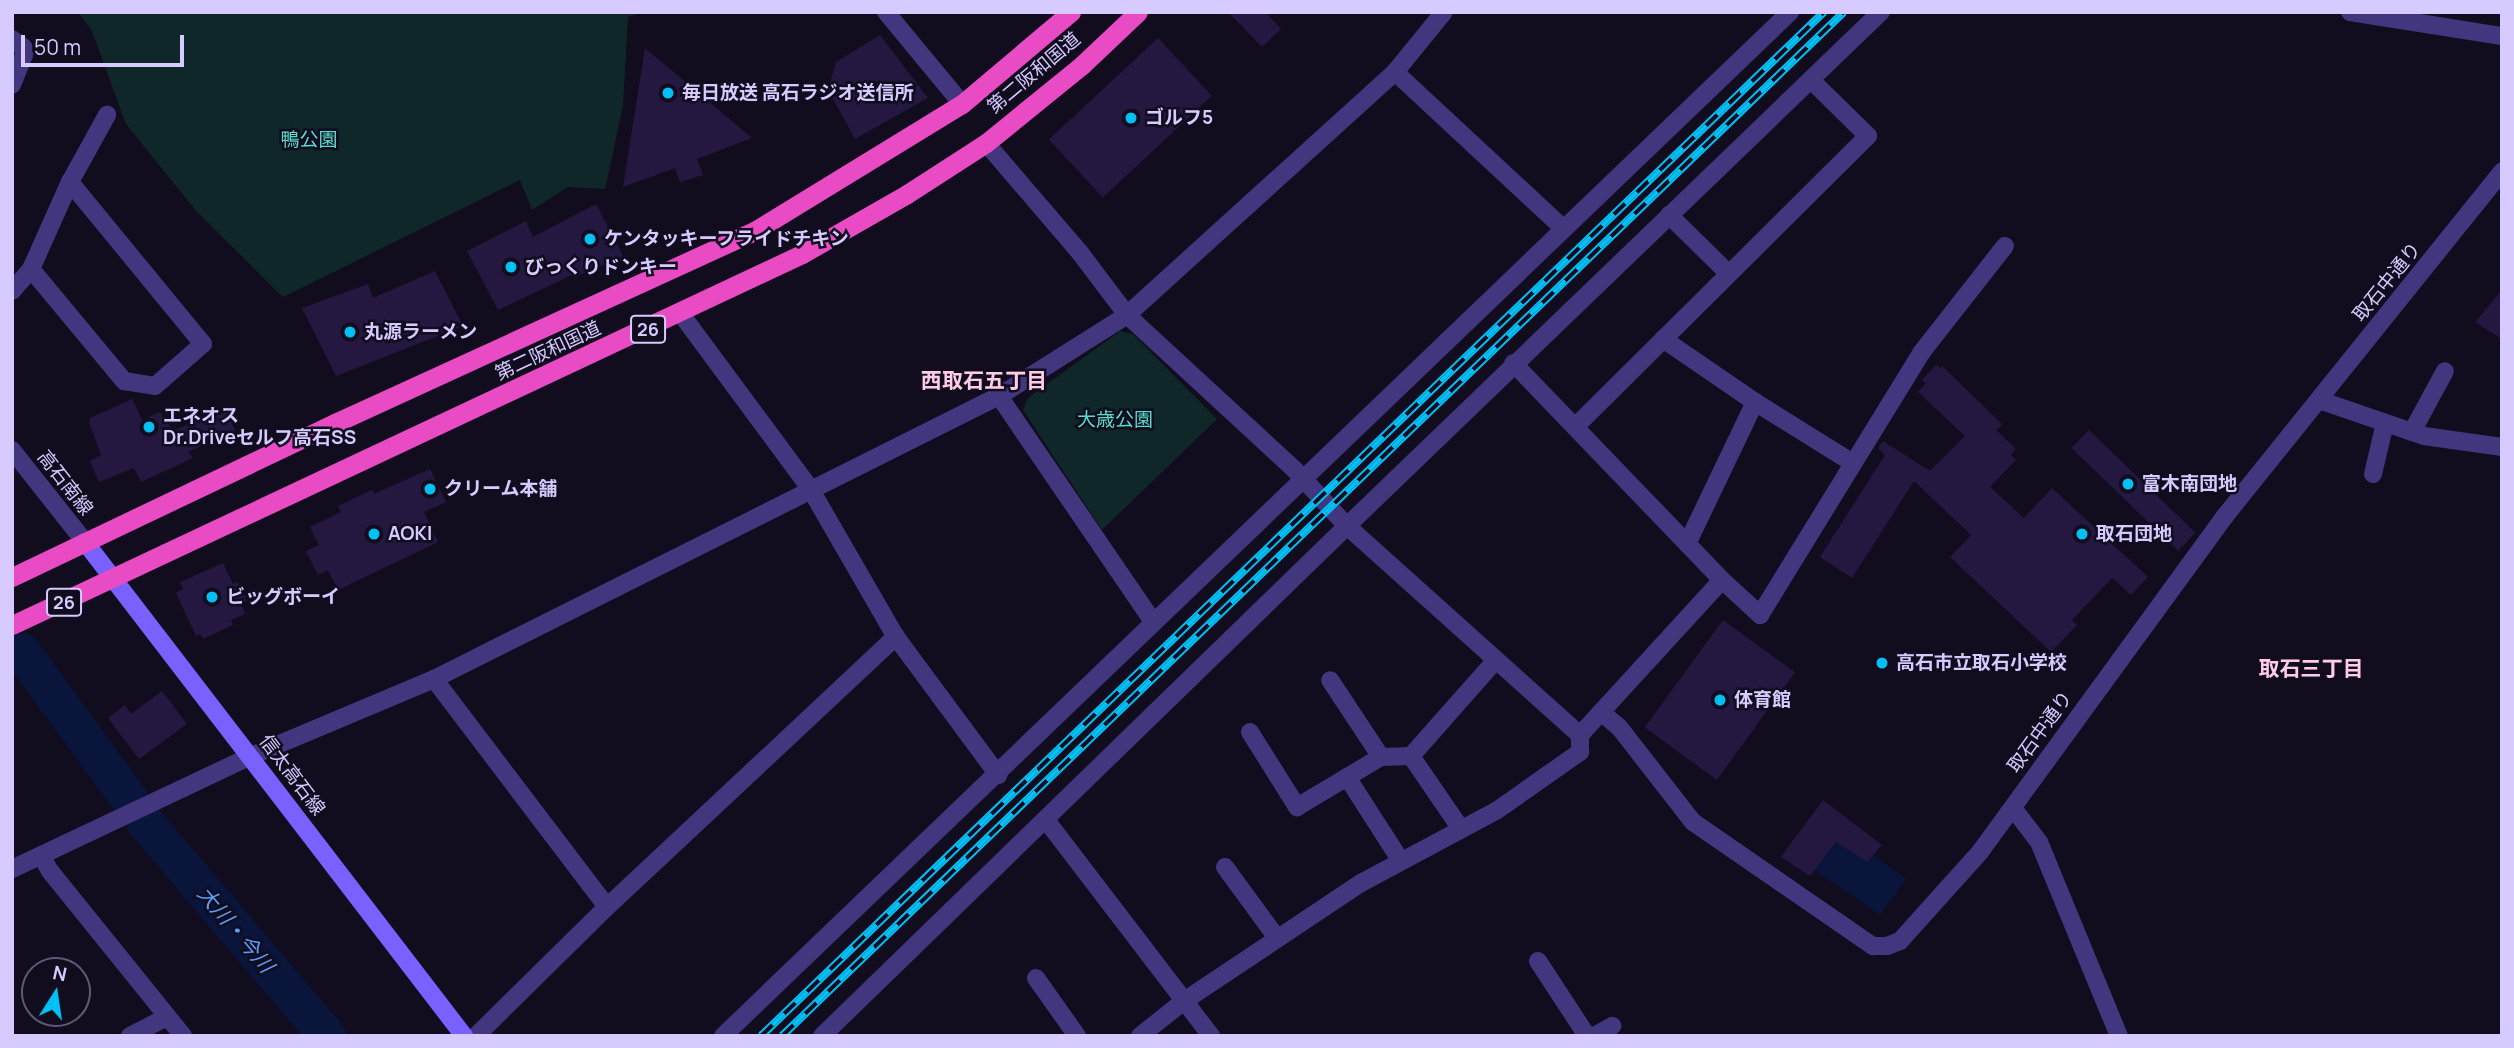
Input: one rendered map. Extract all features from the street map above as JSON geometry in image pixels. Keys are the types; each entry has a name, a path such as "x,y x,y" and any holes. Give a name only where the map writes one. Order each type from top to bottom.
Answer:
{"highway":[{"name":"第二阪和国道","path":"12,577 335,423 756,230 962,104 1071,12"},
{"name":"第二阪和国道","path":"12,625 681,314 802,254 907,194 986,143 1082,65 1138,12"}],"main road":[{"name":"信太高石線","path":"85,542 116,578 464,1036"}],"street":[{"path":"886,12 962,104"},
{"path":"12,869 251,756 434,679 999,396 1127,314 1395,72 1444,12"},
{"path":"723,1036 998,775 1301,479 1790,12"},
{"path":"822,1036 1513,363 1881,12"},
{"path":"2350,12 2502,36"},
{"path":"12,40 23,47 24,55 12,85"},
{"path":"1395,72 1564,229"},
{"path":"1575,427 1868,136 1811,80"},
{"path":"12,291 31,269 70,182 107,115"},
{"path":"986,143 1127,314 1294,469 1346,526 1580,735"},
{"name":"取石中通り","path":"1601,712 1619,727 1693,822 1873,946 1887,946 1900,941 1980,852 2013,808 2031,778 2225,516 2502,171"},
{"path":"31,269 124,381 155,386 203,344 70,182"},
{"path":"1669,215 1729,274"},
{"path":"1513,363 1722,580 1760,615 1921,353 2005,246"},
{"path":"681,314 811,490 896,637 998,775"},
{"path":"1663,339 1755,402 1853,463"},
{"path":"2412,432 2445,370"},
{"path":"999,396 1153,622"},
{"path":"2319,400 2412,432 2502,447"},
{"path":"1687,544 1755,402"},
{"path":"2373,474 2385,423"},
{"name":"高石南線","path":"12,450 85,542"},
{"path":"1140,1036 1184,1001 1361,883 1496,811 1580,752 1580,735 1722,580"},
{"path":"476,1036 607,907 896,637"},
{"path":"1250,732 1297,807 1381,757 1411,756 1496,660"},
{"path":"434,679 607,907"},
{"path":"1330,680 1381,757"},
{"path":"1411,756 1461,830"},
{"path":"1347,777 1401,861"},
{"path":"2013,808 2039,842 2119,1036"},
{"path":"1046,820 1211,1036"},
{"path":"41,855 50,871 183,1036"},
{"path":"1225,867 1277,938"},
{"path":"1538,961 1587,1036"},
{"path":"1036,978 1077,1036"},
{"path":"130,1036 167,1017"},
{"path":"1594,1036 1612,1026"}],"green space":[{"name":"鴨公園","path":"78,12 644,12 628,17 623,106 605,189 568,187 532,210 520,180 283,297 197,212 126,124 92,31"},
{"name":"大歳公園","path":"1120,331 1133,334 1217,419 1102,530 1023,410 1028,398"}],"water":[{"path":"1836,842 1867,862 1873,855 1906,879 1880,915 1815,870"}],"building":[{"path":"1228,12 1265,12 1281,29 1262,47"},
{"path":"880,35 928,98 855,139 828,90 836,62"},
{"name":"ゴルフ5","path":"1158,38 1212,96 1103,197 1049,140"},
{"name":"毎日放送 高石ラジオ送信所","path":"645,48 752,138 697,159 703,175 680,182 675,168 623,187"},
{"path":"596,204 623,256 579,275 578,272 498,310 467,251 526,221 533,237"},
{"path":"435,271 463,326 336,376 302,308 368,284 373,298"},
{"path":"2502,290 2502,339 2475,322"},
{"path":"1936,365 1940,368 1942,366 2002,424 1996,430 2016,449 2011,455 2016,460 1990,487 2024,518 2052,488 2148,577 2131,595 2112,578 2072,620 2077,625 2051,652 1950,557 1971,535 1914,481 1852,578 1820,557 1885,455 1878,448 1883,441 1930,471 1965,436 1918,392 1926,383 1922,380"},
{"path":"132,399 142,420 160,412 173,431 225,408 235,430 188,452 193,458 141,482 134,468 99,482 90,461 101,455 90,418"},
{"name":"富木南団地","path":"2089,430 2195,533 2178,551 2072,448"},
{"name":"AOKI","path":"430,469 446,502 424,512 438,542 338,590 328,570 318,575 306,551 319,545 310,527 341,512 338,506 372,490 374,494"},
{"name":"ビッグボーイ","path":"223,563 233,584 238,582 247,601 241,604 245,614 231,620 233,625 203,639 200,634 196,636 176,593 183,589 180,582"},
{"name":"体育館","path":"1723,620 1795,672 1717,780 1645,728"},
{"path":"162,691 187,724 139,759 108,718 125,705 131,714"},
{"path":"1823,800 1882,845 1867,862 1836,842 1810,876 1781,857"}],"waterway":[{"name":"大川・今川","path":"22,652 130,800"},
{"name":"大川・今川","path":"145,822 327,1036"}],"railway":[{"path":"761,1036 1824,12"},
{"path":"782,1036 1844,12"}],"place":[{"name":"毎日放送 高石ラジオ送信所","path":"668,93"},
{"name":"ゴルフ5","path":"1131,118"},
{"name":"ケンタッキーフライドチキン","path":"590,239"},
{"name":"びっくりドンキー","path":"511,267"},
{"name":"丸源ラーメン","path":"350,332"},
{"name":"エネオス Dr.Driveセルフ高石SS","path":"149,427"},
{"name":"富木南団地","path":"2128,484"},
{"name":"クリーム本舗","path":"430,489"},
{"name":"AOKI","path":"374,534"},
{"name":"取石団地","path":"2082,534"},
{"name":"ビッグボーイ","path":"212,597"},
{"name":"高石市立取石小学校","path":"1882,663"},
{"name":"体育館","path":"1720,700"}],"district":[{"name":"西取石五丁目","path":"984,380"},
{"name":"取石三丁目","path":"2311,668"}]}
